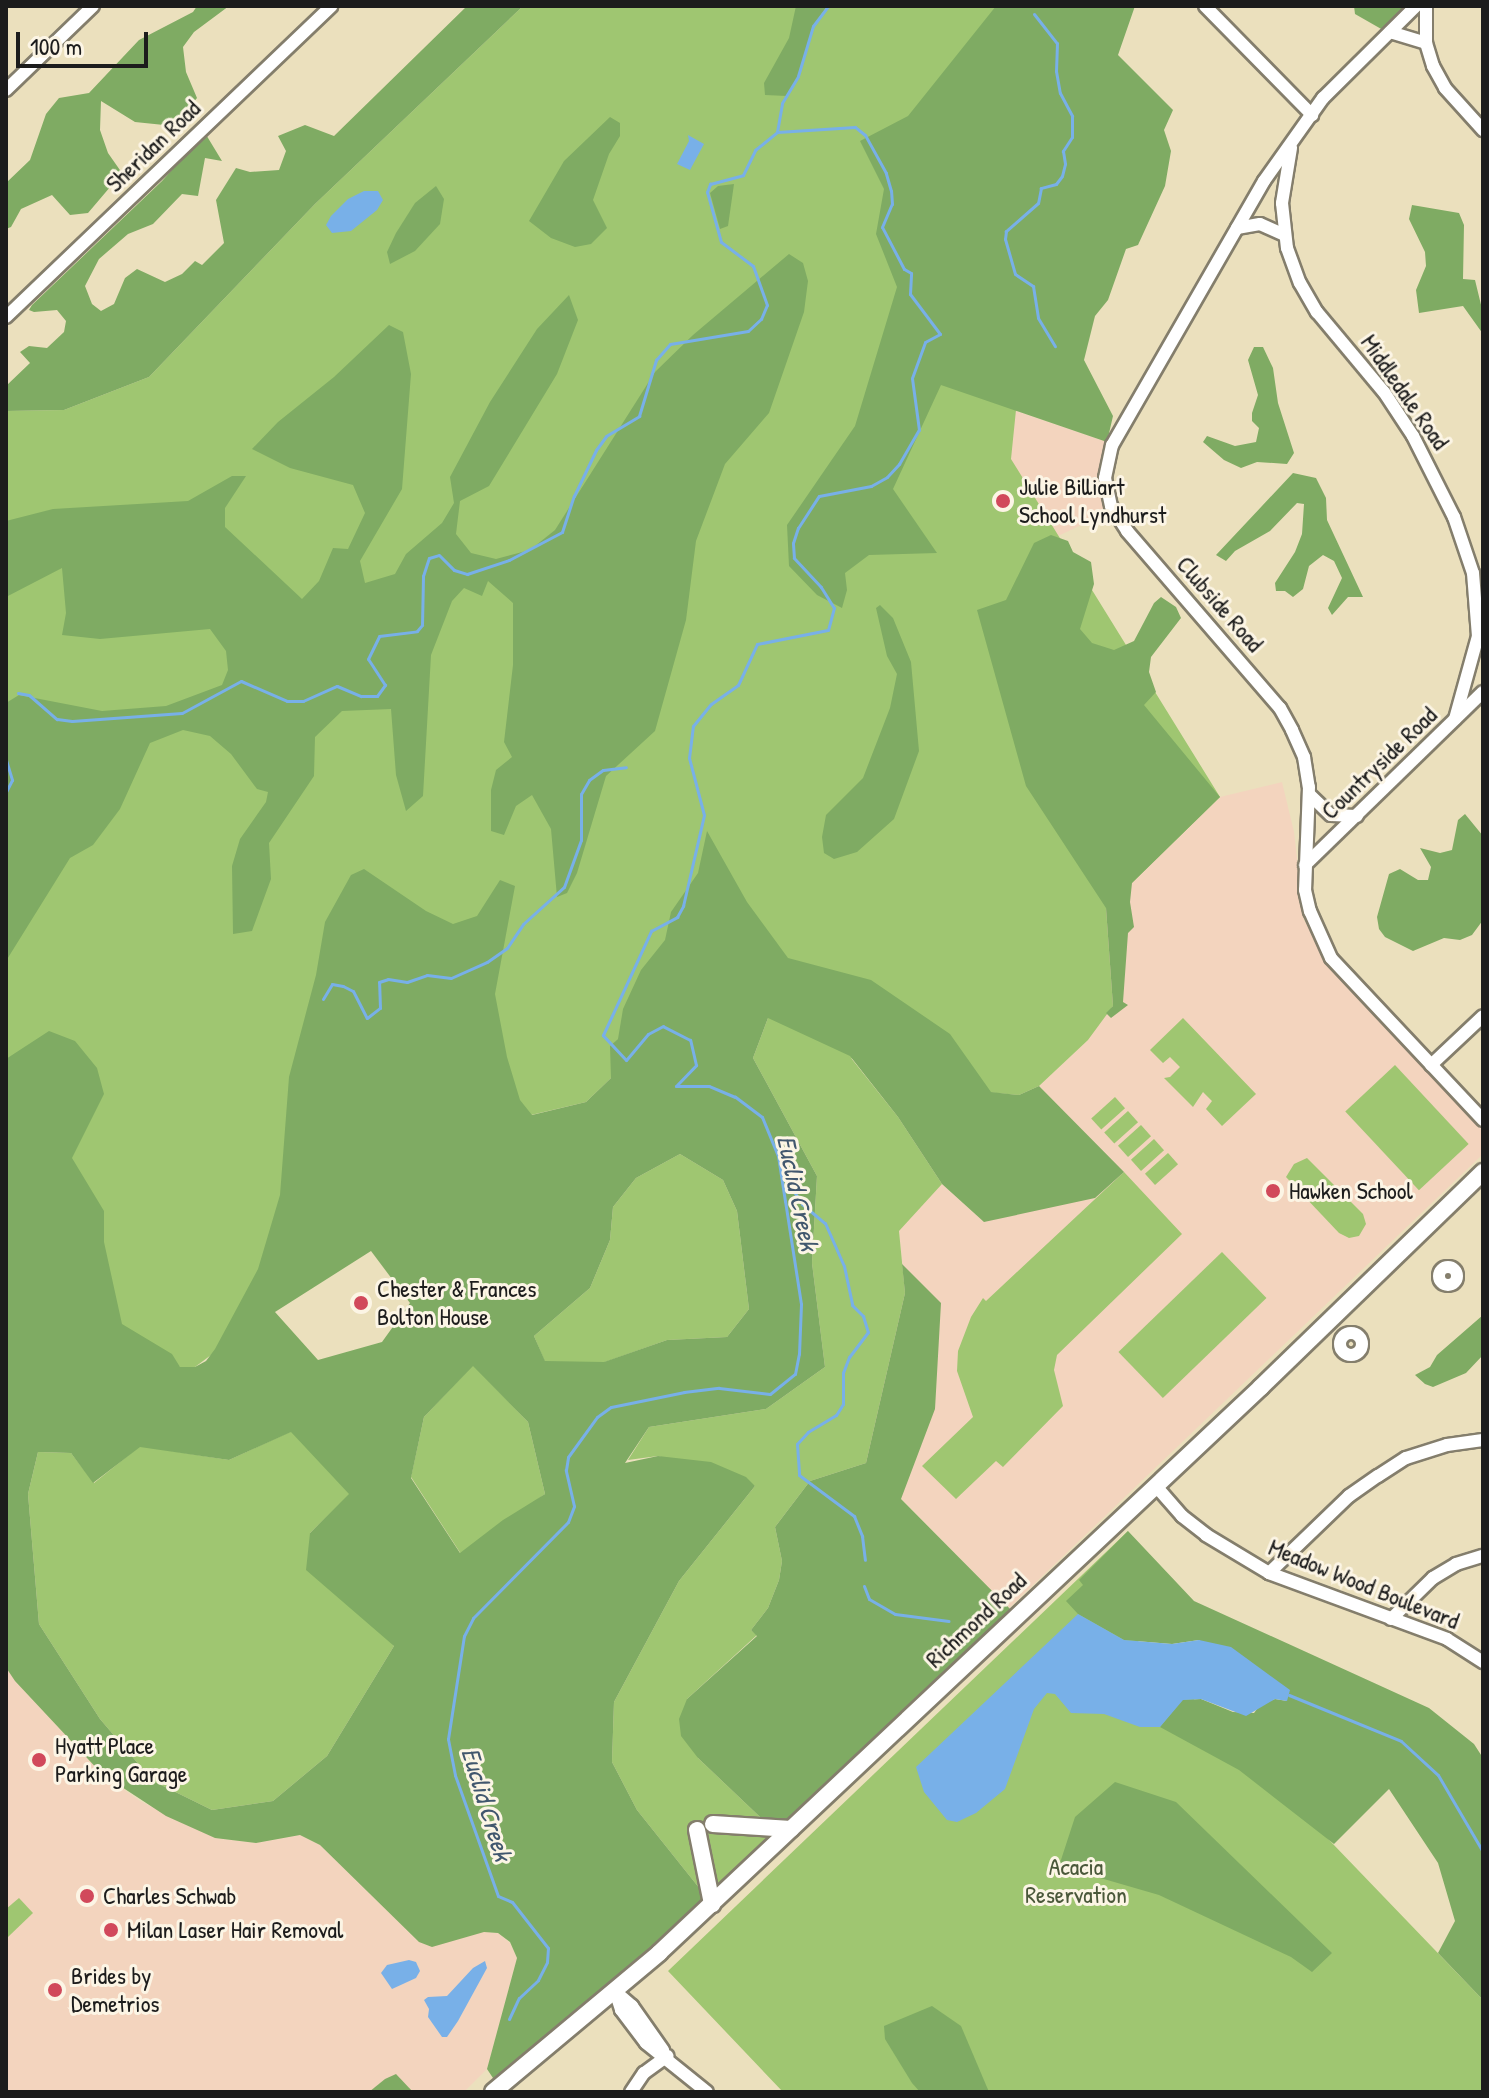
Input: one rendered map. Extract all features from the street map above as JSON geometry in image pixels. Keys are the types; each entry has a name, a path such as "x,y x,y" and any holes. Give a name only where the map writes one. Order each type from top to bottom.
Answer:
{"main road":[{"name":"Richmond Road","path":"493,2092 615,1991 712,1904 1483,1172"},
{"path":"712,1904 705,1827 791,1829"}],"street":[{"path":"6,90 93,6"},
{"name":"Sheridan Road","path":"6,317 331,6"},
{"path":"1205,6 1312,115"},
{"name":"Clubside Road","path":"1416,6 1323,98 1264,181 1112,445 1105,478 1111,506 1127,531 1280,708 1304,757 1309,794 1305,865 1310,911 1331,958 1483,1120"},
{"path":"1426,6 1426,43 1445,88 1483,130"},
{"path":"1390,32 1426,43"},
{"name":"Middledale Road","path":"1292,145 1282,203 1285,235 1300,283 1317,312 1384,392 1413,436 1454,517 1473,573 1478,636 1455,719"},
{"path":"1237,228 1260,224 1285,235"},
{"name":"Countryside Road","path":"1305,865 1483,692"},
{"path":"1309,794 1331,815 1358,816"},
{"path":"1431,1065 1483,1016"},
{"path":"1328,1322 1343,1338"},
{"path":"1269,1573 1349,1496 1406,1458 1447,1445 1483,1440"},
{"name":"Meadow Wood Boulevard","path":"1155,1485 1182,1516 1206,1535 1269,1573 1447,1639 1483,1662"},
{"path":"1391,1619 1433,1578 1456,1564 1483,1556"},
{"path":"615,1991 621,2010 646,2043 667,2056 707,2092"},
{"path":"631,2092 644,2073 667,2056"}],"shaded area":[{"path":"940,385 1107,442 1099,474 1109,512 1058,536 1044,585"},
{"name":"Hawken School","path":"1282,782 1294,832 1304,920 1327,960 1483,1128 1483,1154 1009,1608 866,1463 905,1293 899,1230 942,1184 984,1222 1123,1173 1039,1086 1088,1040 1106,908 1220,797"},
{"path":"6,1663 15,1681 102,1774 140,1801 215,1838 256,1843 300,1835 320,1845 419,1942 484,1932 498,1933 510,1943 517,1958 487,2069 464,2092 6,2092"}],"green space":[{"path":"197,6 229,6 194,32 183,47 186,72 197,98 187,110 164,125 135,122 101,101 100,130 108,153 122,173 88,213 70,215 52,195 21,209 11,227 6,229 6,183 30,160 46,114 59,98 89,93 139,40 193,12"},
{"path":"467,6 523,6 315,204 149,377 64,410 6,411 6,386 30,363 20,352 29,346 47,348 64,332 66,321 57,310 34,312 29,310 32,305 162,181 205,133 222,161 205,158 198,196 182,194 153,224 128,234 99,259 85,286 92,304 101,311 114,304 125,278 137,269 165,282 182,274 195,261 202,265 224,243 216,200 236,168 250,172 279,170 286,151 278,136 305,125 334,136"},
{"path":"523,6 1057,8 1011,459 1220,797 1106,908 1113,1006 1088,1040 1039,1086 1019,1095 911,1085 851,1058 898,1117 942,1184 899,1231 905,1293 866,1463 810,1481 775,1527 782,1561 779,1580 768,1608 751,1630 757,1635 687,1699 698,1758 782,1838 712,1904 637,1810 612,1762 614,1702 679,1581 755,1486 658,1456 628,1460 649,1427 766,1409 825,1367 812,1263 817,1176 753,1058 768,1018 684,979 611,1046 611,1078 586,1102 531,1115 195,1367 180,1367 6,1307 6,411 64,410 149,377 315,204"},
{"path":"796,6 827,6 813,26 798,76 787,96 765,95 764,83 789,38"},
{"path":"996,6 1135,6 1118,55 1173,110 1164,130 1171,151 1165,186 1138,245 1126,249 1108,300 1095,316 1084,360 1113,416 1107,442 941,385 893,489 937,553 869,555 845,573 847,590 842,608 817,595 789,566 787,525 855,426 897,287 876,234 884,189 860,141 908,116"},
{"path":"1354,6 1406,6 1383,30 1355,14"},
{"path":"610,117 620,123 620,136 609,154 593,200 607,228 591,244 575,247 551,238 529,221 564,161"},
{"path":"734,184 728,226 720,229 710,193 718,186"},
{"path":"436,186 444,199 440,224 415,251 390,264 387,252 396,233 415,203"},
{"path":"1412,205 1459,213 1464,225 1463,279 1475,280 1483,313 1483,334 1463,306 1419,313 1416,290 1426,266 1425,252 1409,219"},
{"path":"789,254 803,263 808,281 804,312 769,413 725,464 696,541 686,620 655,731 606,776 577,873 567,893 557,897 551,829 532,795 516,806 504,835 491,831 491,790 496,770 512,757 504,742 513,665 513,603 488,581 482,596 464,588 452,601 431,655 423,796 406,811 396,775 391,709 342,711 315,737 314,776 269,843 271,879 252,931 233,934 232,866 240,839 266,802 268,792 257,789 231,754 210,736 183,730 150,743 120,809 93,845 70,858 6,961 6,703 19,695 102,711 166,706 222,685 228,670 226,651 210,629 100,639 62,635 66,613 62,568 6,597 6,521 53,509 188,501 232,476 246,476 225,508 225,527 302,599 319,581 333,548 348,549 365,513 353,485 290,468 252,449 278,422 334,377 389,325 403,332 411,374 402,489 360,561 365,583 395,574 406,554 442,523 454,503 450,477 490,402 537,329 569,295 578,320 557,374 489,486 460,501 456,534 471,553 496,559 530,550 555,530 655,372 693,335"},
{"path":"1254,347 1263,347 1273,368 1278,403 1294,453 1287,464 1257,462 1241,468 1224,460 1203,442 1207,436 1235,446 1256,442 1259,428 1252,421 1252,413 1258,395 1248,360"},
{"path":"1293,473 1316,478 1326,498 1327,520 1363,597 1348,597 1332,615 1328,608 1342,578 1334,561 1323,555 1309,566 1303,589 1293,597 1285,591 1276,591 1275,583 1295,552 1302,534 1304,504 1297,503 1270,531 1235,551 1226,561 1216,555"},
{"path":"1051,535 1068,541 1073,552 1091,562 1094,584 1080,629 1092,643 1114,650 1134,641 1154,603 1161,597 1176,607 1181,618 1151,657 1149,672 1156,692 1144,705 1220,797 1132,883 1130,902 1134,927 1128,933 1123,1002 1128,1005 1111,1018 1106,1013 1113,1006 1106,908 1026,786 977,610 1006,600 1034,543"},
{"path":"880,605 893,618 911,662 919,751 894,819 857,852 834,859 824,853 822,837 826,815 863,778 890,708 897,674 887,656 876,608"},
{"path":"1465,814 1483,836 1483,920 1472,935 1460,940 1444,938 1413,951 1385,937 1379,929 1377,917 1389,874 1400,869 1418,880 1428,880 1431,867 1420,848 1440,853 1452,850 1458,820"},
{"path":"707,831 747,902 788,958 871,980 950,1034 991,1092 1019,1095 1039,1086 1124,1172 1095,1198 984,1222 942,1184 898,1117 850,1056 768,1018 753,1058 817,1176 812,1263 825,1367 766,1409 649,1427 625,1463 658,1456 711,1462 746,1477 755,1486 679,1581 614,1702 612,1762 637,1810 712,1904 505,2083 514,2092 493,2092 499,2087 487,2069 517,1958 510,1942 498,1933 484,1932 432,1947 419,1942 320,1845 300,1835 256,1843 215,1838 166,1816 102,1774 7,1669 6,1059 49,1031 75,1041 97,1068 104,1094 72,1158 104,1211 104,1242 122,1324 172,1354 180,1367 195,1367 206,1361 215,1349 258,1269 280,1195 289,1077 316,975 325,922 351,875 364,869 426,911 453,924 477,916 500,880 515,886 495,994 507,1057 520,1100 532,1115 586,1102 611,1078 610,1046 618,1039 623,1009 641,970 665,940 671,912 698,873","holes":["680,1154 723,1180 737,1211 749,1309 727,1337 667,1340 604,1362 545,1361 534,1336 590,1288 610,1240 613,1207 636,1178","371,1251 410,1303 382,1342 318,1360 275,1312","473,1366 528,1422 545,1494 503,1520 460,1553 411,1478 424,1417","291,1432 349,1494 310,1533 306,1570 394,1646 327,1756 273,1801 212,1810 153,1781 100,1719 39,1624 28,1494 38,1452 71,1453 93,1483 140,1447 229,1460"]},
{"path":"1183,1018 1256,1094 1222,1126 1206,1109 1212,1101 1203,1092 1193,1107 1164,1078 1170,1077 1180,1067 1170,1057 1163,1063 1150,1050"},
{"path":"1395,1065 1469,1144 1419,1190 1345,1111"},
{"path":"1115,1097 1125,1108 1101,1130 1091,1118"},
{"path":"1128,1111 1138,1122 1114,1144 1104,1132"},
{"path":"1141,1125 1151,1136 1128,1157 1118,1146"},
{"path":"1154,1139 1164,1150 1141,1171 1131,1160"},
{"path":"1168,1153 1178,1164 1155,1185 1145,1174"},
{"path":"680,1154 723,1180 737,1211 749,1309 727,1337 667,1340 605,1362 545,1362 534,1336 590,1288 610,1240 613,1207 636,1178"},
{"path":"1307,1158 1363,1214 1366,1224 1359,1236 1349,1238 1339,1233 1286,1177 1294,1164"},
{"path":"1124,1172 1182,1234 1057,1355 1054,1370 1063,1406 1003,1467 996,1461 956,1499 922,1466 973,1417 957,1371 958,1351 971,1317 983,1298 986,1301"},
{"path":"1222,1252 1266,1298 1163,1398 1118,1352"},
{"path":"902,1264 941,1303 935,1409 901,1499 1016,1615 782,1838 698,1758 681,1736 679,1719 687,1699 757,1636 751,1630 768,1608 779,1580 782,1561 775,1527 810,1481 866,1463 905,1293"},
{"path":"1483,1315 1483,1355 1466,1373 1433,1387 1415,1375 1430,1367 1437,1355"},
{"path":"473,1365 528,1422 545,1494 461,1554 411,1477 424,1417"},
{"path":"292,1431 350,1494 310,1533 394,1646 327,1756 273,1801 212,1810 153,1781 100,1719 39,1624 28,1494 38,1452 71,1453 94,1483 140,1446 229,1460"},
{"name":"Acacia Reservation","path":"1128,1531 1133,1636 1483,2000 1483,2092 783,2092 668,1971"},
{"path":"1128,1531 1194,1601 1429,1708 1474,1744 1483,1758 1483,2000 1438,1953 1455,1921 1438,1863 1389,1789 1334,1844 1239,1770 1160,1727 1182,1700 1201,1699 1233,1712 1254,1713 1260,1705 1275,1699 1287,1701 1199,1640 1172,1644 1124,1640 1078,1614 1066,1601 1083,1585 1079,1580"},
{"path":"1115,1782 1176,1802 1332,1953 1312,1972 1291,1957 1159,1895 1059,1866 1075,1817"},
{"path":"19,1898 33,1913 8,1937 6,1909"},
{"path":"932,2006 961,2026 989,2092 920,2092 912,2083 885,2039 884,2026"},
{"path":"396,2074 413,2092 369,2092 385,2079"}],"water":[{"path":"688,135 704,144 690,170 677,164 689,141"},
{"path":"364,191 378,191 383,200 377,210 351,231 332,233 326,225 331,216 348,199"},
{"path":"1078,1614 1124,1640 1172,1644 1199,1640 1231,1647 1290,1690 1287,1701 1275,1699 1246,1716 1201,1699 1183,1700 1160,1727 1140,1727 1104,1714 1071,1713 1055,1694 1047,1693 1034,1709 1005,1789 976,1813 957,1822 947,1820 924,1792 916,1767"},
{"path":"409,1960 416,1962 420,1971 416,1978 392,1989 381,1973 387,1965"},
{"path":"485,1961 487,1968 458,2021 447,2037 442,2037 428,2017 429,2009 424,2000 447,1996 473,1968"}],"waterway":[{"name":"Euclid Creek","path":"509,2019 519,1998 538,1980 547,1962 548,1948 512,1902 498,1896 455,1775 448,1739 464,1636 473,1618 568,1522 574,1506 566,1470 568,1457 597,1417 611,1407 684,1392 719,1388 770,1394 795,1374 799,1354 801,1304 778,1156 762,1117 735,1097 709,1086 676,1086 696,1065 690,1040 663,1026 648,1034 626,1060 603,1035 651,931 677,917 683,906 704,815 689,758 693,726 711,704 738,685 757,644 828,630 834,608 821,587 794,558 793,543 798,528 819,496 871,486 887,477 899,464 919,430 912,378 925,342 940,334 910,294 911,273 904,269 882,227 892,204 891,191 886,173 865,135 855,127 777,132 782,103 798,76 813,26 828,6"},
{"path":"1034,14 1057,43 1056,71 1060,93 1072,116 1072,137 1063,151 1065,164 1062,176 1056,184 1041,188 1038,203 1006,231 1005,239 1015,274 1033,286 1038,318 1055,346"},
{"path":"18,693 29,695 57,719 72,721 182,713 241,681 287,701 303,701 337,686 361,696 377,696 385,685 368,659 379,636 417,631 422,625 423,576 429,558 439,555 454,570 467,574 509,560 562,532 574,496 596,450 606,436 639,416 656,360 670,344 748,331 761,319 767,305 753,266 721,242 707,192 710,184 743,175 755,150 777,132"},
{"path":"6,760 12,780 6,792"},
{"path":"323,999 332,984 343,986 353,991 367,1018 380,1008 379,982 388,979 407,982 427,975 451,978 487,962 507,948 523,924 564,887 581,840 581,794 589,780 603,770 626,767"},
{"path":"782,1174 802,1204 825,1223 844,1266 852,1305 863,1316 868,1332 849,1357 843,1373 843,1404 836,1415 808,1432 797,1444 799,1475 854,1516 862,1536 865,1560"},
{"path":"864,1586 869,1599 895,1614 949,1621"},
{"path":"1289,1695 1401,1741 1438,1775 1483,1852"}],"place":[{"name":"Julie Billiart School Lyndhurst","path":"1003,501"},
{"name":"Hawken School","path":"1273,1191"},
{"name":"Chester & Frances Bolton House","path":"361,1303"},
{"name":"Hyatt Place Parking Garage","path":"39,1760"},
{"name":"Charles Schwab","path":"87,1896"},
{"name":"Milan Laser Hair Removal","path":"111,1930"},
{"name":"Brides by Demetrios","path":"55,1990"}]}
